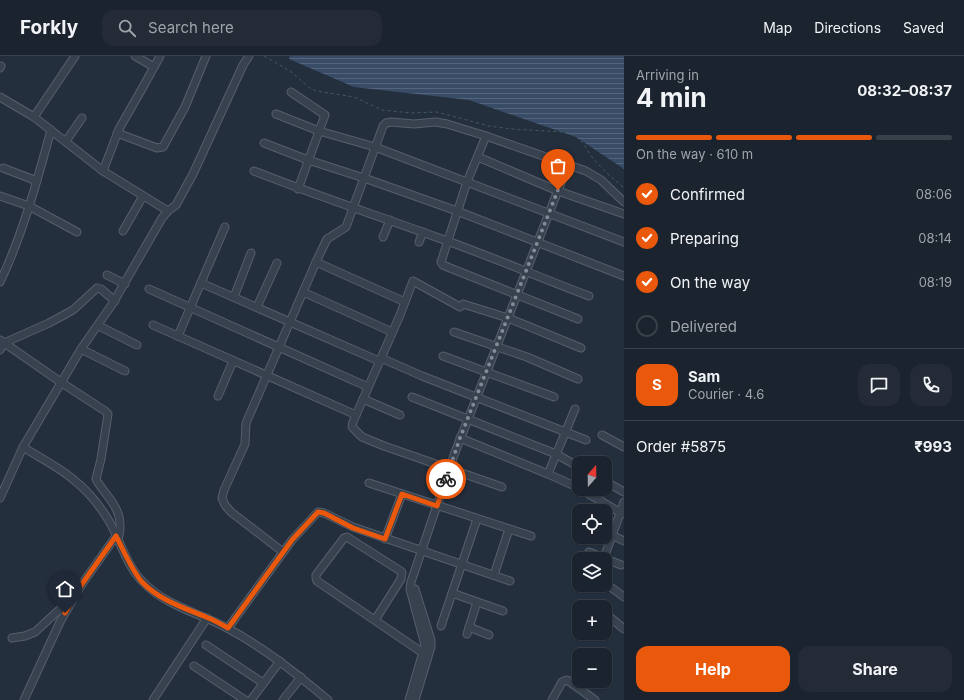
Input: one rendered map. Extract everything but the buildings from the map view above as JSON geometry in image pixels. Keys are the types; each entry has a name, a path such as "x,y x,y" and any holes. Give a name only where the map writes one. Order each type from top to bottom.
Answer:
{"street":[{"path":"34,117 75,56"},
{"path":"135,56 154,67"},
{"path":"104,172 117,133 160,56"},
{"path":"117,133 157,148 163,147 185,108 206,56"},
{"path":"0,498 23,447 81,349 99,326 115,301 162,218 176,205 193,174 243,65 249,56"},
{"path":"291,92 325,115 298,189"},
{"path":"0,97 34,117 104,172 168,211"},
{"path":"276,114 319,131 375,147 624,242"},
{"path":"66,141 82,118"},
{"path":"283,552 231,512 222,498 224,490 245,444 246,423 327,239 346,227 383,126 392,122 414,124 436,122 486,136 586,171 601,180 624,202"},
{"path":"0,282 11,259 29,206 51,130"},
{"path":"486,136 467,182 441,262 444,266 578,319"},
{"path":"264,143 308,160 457,211 624,276"},
{"path":"478,157 558,190 624,214"},
{"path":"409,700 425,645 410,588 411,583 460,438 568,165"},
{"path":"3,168 37,181"},
{"path":"254,171 298,189 354,207 448,241 589,296"},
{"path":"0,196 29,206 77,232"},
{"path":"122,231 143,196"},
{"path":"383,237 390,220"},
{"path":"178,336 225,227"},
{"path":"419,242 423,232"},
{"path":"234,297 251,253"},
{"path":"316,262 405,302"},
{"path":"257,307 277,263"},
{"path":"107,275 125,284"},
{"path":"502,487 384,446 362,436 352,427 413,281 461,306 508,318 582,348"},
{"path":"201,283 380,359 586,440"},
{"path":"2,341 55,320 73,310 97,288 101,289 115,301"},
{"path":"149,289 368,387"},
{"path":"303,292 392,332"},
{"path":"153,324 356,415"},
{"path":"99,326 137,344"},
{"path":"454,332 527,357 578,379"},
{"path":"0,350 2,341"},
{"path":"2,341 62,383 106,411 108,414 101,459 96,479 110,498 120,520 121,529 117,538 82,584 70,604 60,622 24,700"},
{"path":"81,349 125,371"},
{"path":"443,356 554,397"},
{"path":"218,396 233,361"},
{"path":"412,397 556,454 572,463"},
{"path":"363,399 400,415"},
{"path":"548,474 575,408"},
{"path":"602,435 624,447"},
{"path":"460,438 572,485"},
{"path":"23,447 74,480 102,510 133,569 142,582 155,593 176,606 228,628 262,647 300,677 318,697 328,700"},
{"path":"368,482 531,536"},
{"path":"612,485 624,492"},
{"path":"385,539 402,494"},
{"path":"592,496 622,513"},
{"path":"612,528 622,513 624,502"},
{"path":"228,628 283,552 302,528 318,512 324,513 353,528 510,581"},
{"path":"441,626 477,519"},
{"path":"494,575 509,529"},
{"path":"612,535 624,541"},
{"path":"374,620 401,579 402,572 347,537 342,540 316,575 317,580 374,620 423,653"},
{"path":"612,562 621,566"},
{"path":"401,579 411,583 415,587 432,647 415,700"},
{"path":"612,588 624,597"},
{"path":"452,593 502,610"},
{"path":"477,602 468,631 489,634"},
{"path":"12,638 25,636 35,632 59,610 70,604"},
{"path":"153,700 207,618"},
{"path":"612,619 624,629"},
{"path":"206,645 264,683"},
{"path":"252,700 280,661"},
{"path":"194,666 245,700"},
{"path":"284,700 300,677"},
{"path":"552,700 564,680 570,681 595,700"},
{"path":"582,700 586,693"}],"water":[{"path":"290,56 624,56 624,169 576,137 469,100 354,87 289,59"}],"way so far":[{"path":"446,479 460,438 558,190"}],"route":[{"path":"65,613 82,584 116,536 133,569 142,582 155,593 176,606 228,628 292,540 318,512 324,513 353,528 385,539 402,494 437,506 446,479"}]}
